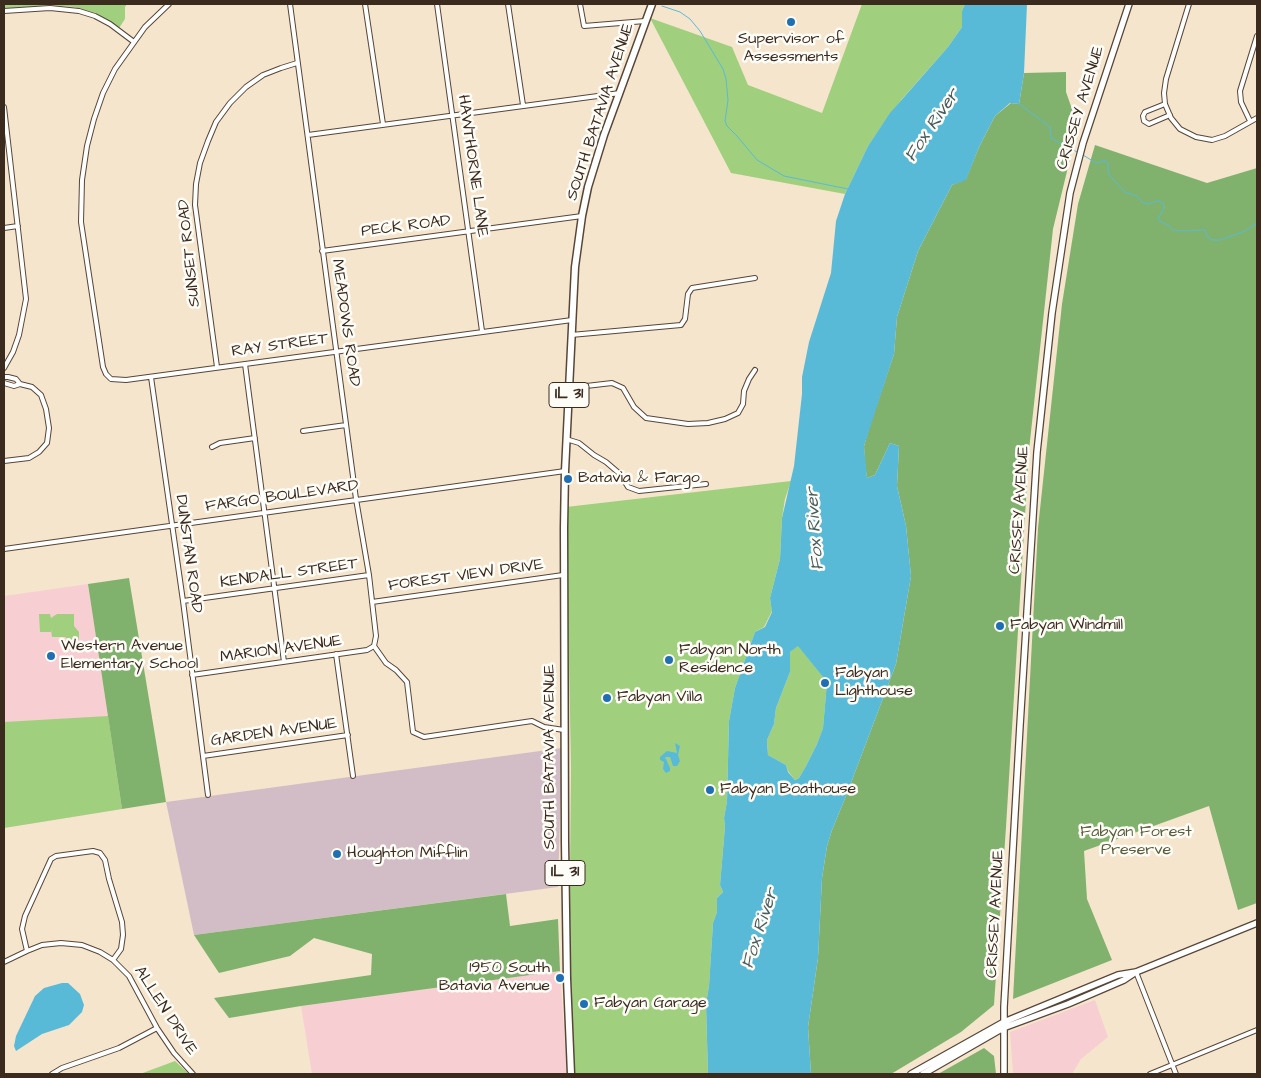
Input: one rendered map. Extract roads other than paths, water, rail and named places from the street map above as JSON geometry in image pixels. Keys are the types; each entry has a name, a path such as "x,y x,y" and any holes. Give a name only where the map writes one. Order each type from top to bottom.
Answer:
{"main road":[{"name":"SOUTH BATAVIA AVENUE","path":"571,1074 567,970 563,575 566,439 575,267 582,216 597,158 652,4"},
{"name":"CRISSEY AVENUE","path":"1004,1074 1004,1025 1037,452 1052,313 1070,193 1078,162 1129,4"},
{"path":"911,1074 929,1067 1004,1025 1116,984 1136,972 1257,923"},
{"path":"923,1074 929,1067"}],"street":[{"path":"4,11 50,8 79,11 95,16 110,24 134,42 145,27 169,4"},
{"name":"MEADOWS ROAD","path":"290,4 356,499 369,576 376,636 374,646"},
{"path":"365,4 383,124"},
{"name":"HAWTHORNE LANE","path":"437,4 482,331"},
{"path":"508,4 523,105"},
{"path":"580,4 584,26 645,21"},
{"path":"1189,4 1166,79 1165,104 1170,115 1180,129 1196,138 1212,140 1224,136 1257,118"},
{"path":"1250,121 1242,105 1240,91 1257,36"},
{"name":"RAY STREET","path":"134,42 115,69 103,93 89,138 82,180 81,222 103,367 106,374 111,378 126,380 151,377 572,320"},
{"name":"SUNSET ROAD","path":"217,367 195,205 200,163 216,122 230,103 246,87 263,75 297,63"},
{"path":"308,135 620,92"},
{"path":"1165,104 1145,112 1144,120 1149,124 1170,115"},
{"path":"4,107 26,299 19,335 13,352 4,368"},
{"name":"PECK ROAD","path":"322,250 582,216"},
{"path":"4,228 18,226"},
{"path":"571,335 681,325 686,319 688,294 692,288 754,278"},
{"path":"245,364 284,662"},
{"path":"569,388 612,383 623,388 634,407 646,418 688,424 708,423 725,419 738,413 743,404 744,391 749,378 755,370"},
{"path":"4,377 8,376 16,379 20,384"},
{"name":"DUNSTAN ROAD","path":"151,377 208,795"},
{"path":"4,383 14,386 20,384 32,387 41,395 46,409 49,428 46,443 40,452 29,458 4,462"},
{"path":"303,431 346,425"},
{"path":"212,447 220,443 255,438"},
{"path":"566,439 579,443 610,465 620,474 628,487 639,491 706,484"},
{"name":"FARGO BOULEVARD","path":"4,549 565,471"},
{"name":"FOREST VIEW DRIVE","path":"372,602 563,575"},
{"name":"KENDALL STREET","path":"183,601 369,576"},
{"path":"374,646 386,663 408,682 413,732 424,737 532,721 544,727 565,730"},
{"name":"MARION AVENUE","path":"192,675 367,650 374,646"},
{"path":"336,654 354,776"},
{"name":"GARDEN AVENUE","path":"203,756 348,735"},
{"path":"27,951 22,929 25,916 51,859 56,856 93,851 100,853 105,860 122,922 123,936 121,949 113,960"},
{"name":"ALLEN DRIVE","path":"4,962 27,951 61,943 82,945 100,952 113,960 129,976 157,1028 174,1053 192,1074"},
{"path":"1136,972 1176,1074"},
{"path":"52,1074 62,1068 119,1048 157,1028"},
{"path":"1150,1074 1257,1030"}],"water":[{"name":"Fox River","path":"965,4 1027,4 1024,73 1019,104 1010,103 995,116 979,147 966,180 952,185 918,251 897,317 894,354 864,446 867,478 875,475 890,443 899,446 897,486 906,526 911,576 896,664 827,846 822,878 818,958 808,1027 811,1074 708,1074 706,1004 713,923 717,912 717,898 723,892 720,885 724,818 727,801 729,721 735,688 755,632 765,627 772,612 770,598 780,559 782,518 794,466 802,394 802,377 809,342 831,273 836,221 845,194 868,146 890,113 948,47 962,27 962,11","holes":["798,646 827,682 823,728 806,766 799,778 795,780 788,772 786,765 768,755 767,740 774,724 776,708 790,672 790,652"]},
{"path":"675,743 680,746 678,755 680,761 677,766 673,766 670,757 665,757 670,768 670,771 666,773 663,769 664,762 660,760 660,757 667,751 677,753"},
{"path":"68,983 80,994 84,1005 82,1012 69,1025 42,1034 16,1051 14,1046 16,1036 35,996 44,988"}],"waterway":[{"path":"662,6 680,12 690,19 700,31 723,69 726,79 728,100 725,121 727,126 757,160 784,176 848,189"},
{"path":"1018,103 1050,127 1051,138 1079,153"},
{"path":"1083,155 1096,163 1105,161 1108,163 1110,176 1125,192 1137,196 1142,202 1147,204 1159,201 1163,203 1164,208 1158,219 1173,230 1205,230 1207,237 1212,240 1220,240 1245,231 1257,223"}],"place":[{"name":"Supervisor of Assessments","path":"791,22"},
{"name":"Batavia & Fargo","path":"568,479"},
{"name":"Fabyan Windmill","path":"1000,626"},
{"name":"Western Avenue Elementary School","path":"51,656"},
{"name":"Fabyan North Residence","path":"669,660"},
{"name":"Fabyan Lighthouse","path":"825,683"},
{"name":"Fabyan Villa","path":"607,698"},
{"name":"Fabyan Boathouse","path":"710,790"},
{"name":"Houghton Mifflin","path":"337,854"},
{"name":"1950 South Batavia Avenue","path":"560,978"},
{"name":"Fabyan Garage","path":"584,1004"}],"park label":[{"name":"Fabyan Forest Preserve","path":"1136,842"}]}
